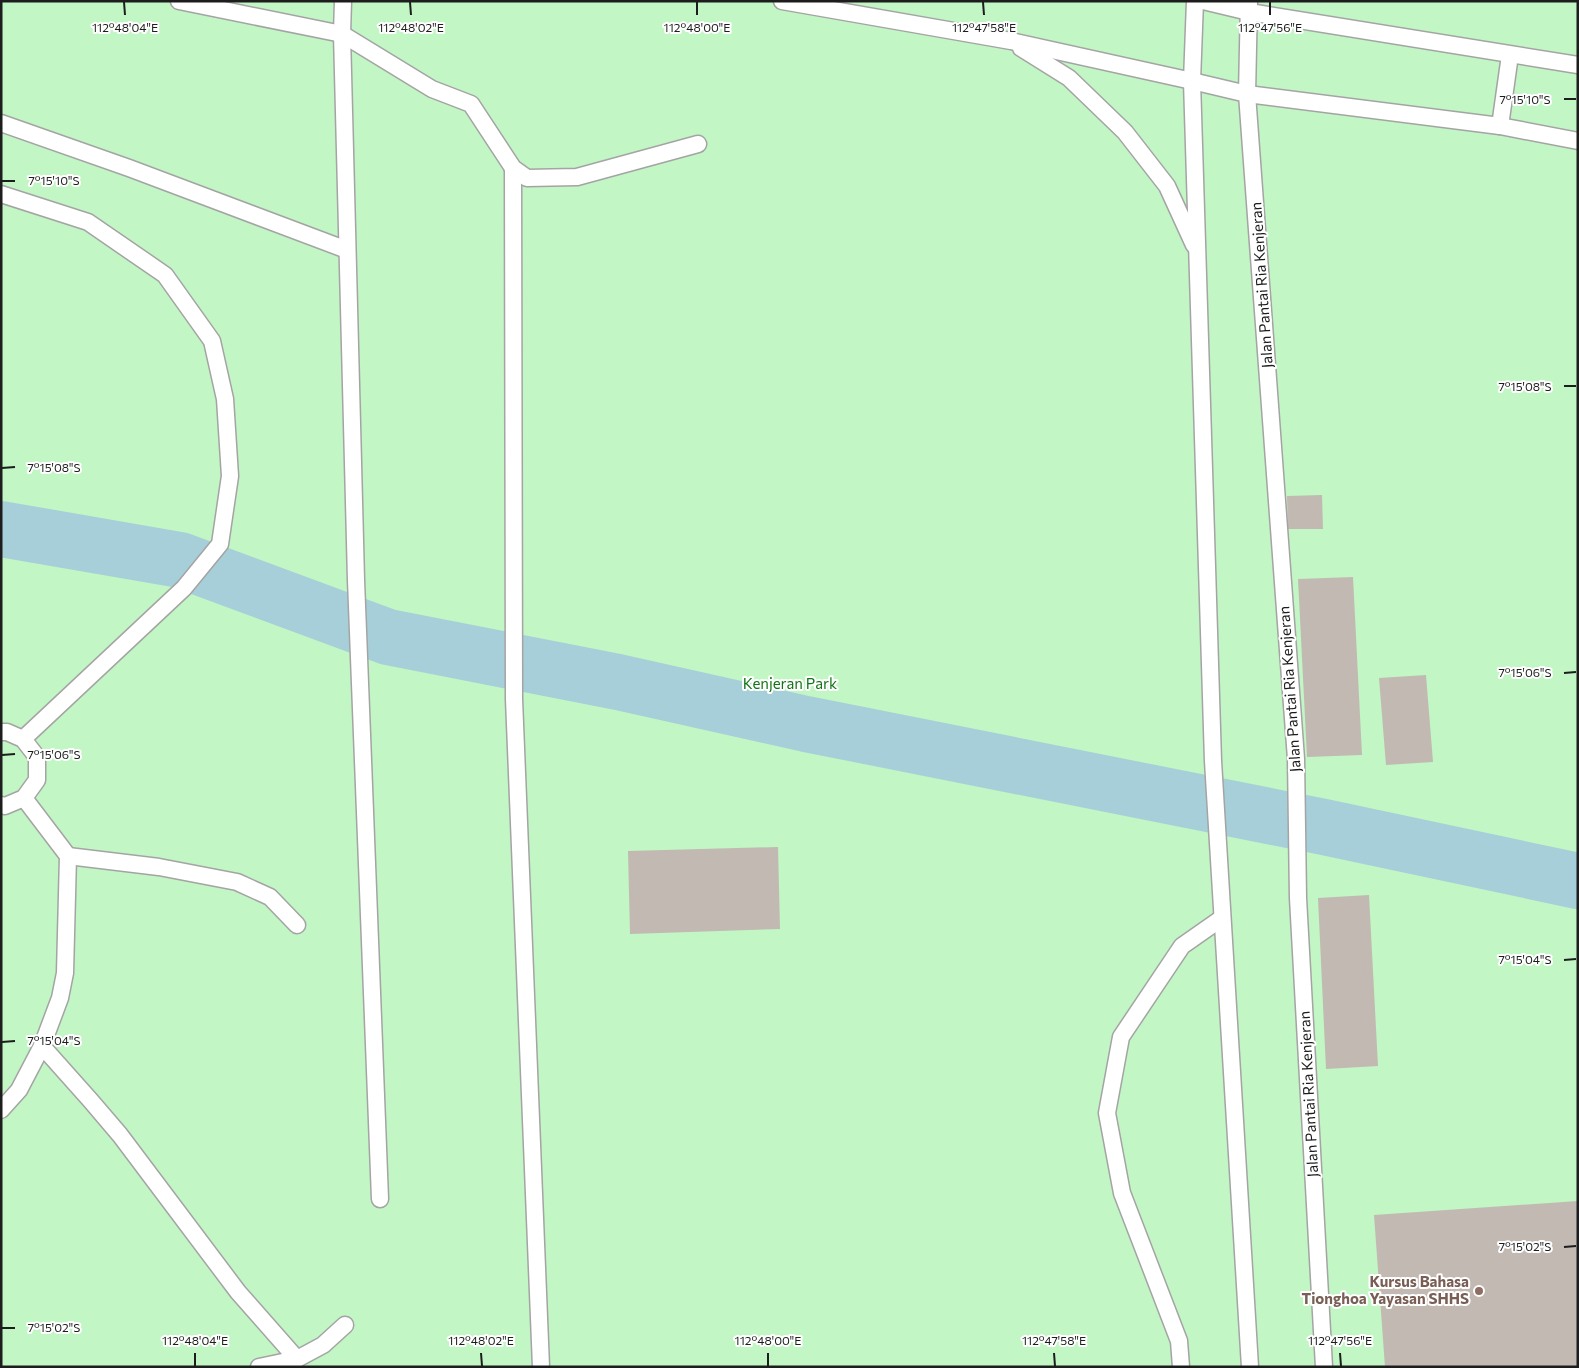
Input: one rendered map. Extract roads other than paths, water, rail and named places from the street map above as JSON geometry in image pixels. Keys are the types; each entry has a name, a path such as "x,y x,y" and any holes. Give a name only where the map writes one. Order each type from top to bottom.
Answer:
{"lane":[{"path":"179,1 342,34 432,89 471,104 513,168 527,178 577,177 698,144"},
{"path":"343,1 342,34 357,607 380,1198"},
{"path":"782,1 1011,41 1247,94 1500,126 1578,141"},
{"path":"1195,1 1192,81 1213,761 1250,1367"},
{"path":"1203,1 1249,7 1510,55 1578,65"},
{"name":"Jalan Pantai Ria Kenjeran","path":"1249,7 1247,94 1296,759 1298,898 1324,1367"},
{"path":"1011,41 1069,78 1125,132 1167,186 1198,254"},
{"path":"1500,126 1510,55"},
{"path":"1,123 129,168 347,250"},
{"path":"513,168 514,699 541,1367"},
{"path":"1,194 88,222 165,275 212,341 225,399 230,476 220,544 184,588 24,739"},
{"path":"1,732 7,732 24,739 37,757 37,780 24,798 5,806 1,805"},
{"path":"1,1110 19,1090 42,1046 60,998 65,973 68,856 24,798"},
{"path":"68,856 159,867 237,882 270,897 297,925"},
{"path":"1181,1367 1179,1341 1122,1193 1107,1113 1121,1037 1182,946 1222,918"},
{"path":"42,1046 120,1135 238,1292 297,1359"},
{"path":"259,1367 297,1359 323,1345 346,1325"}],"waterway":[{"path":"1,529 180,560 388,637 618,682 806,724 1324,827 1578,881"}],"place":[{"name":"Kursus Bahasa Tionghoa Yayasan SHHS","path":"1479,1291"}],"park label":[{"name":"Kenjeran Park","path":"790,684"}]}
